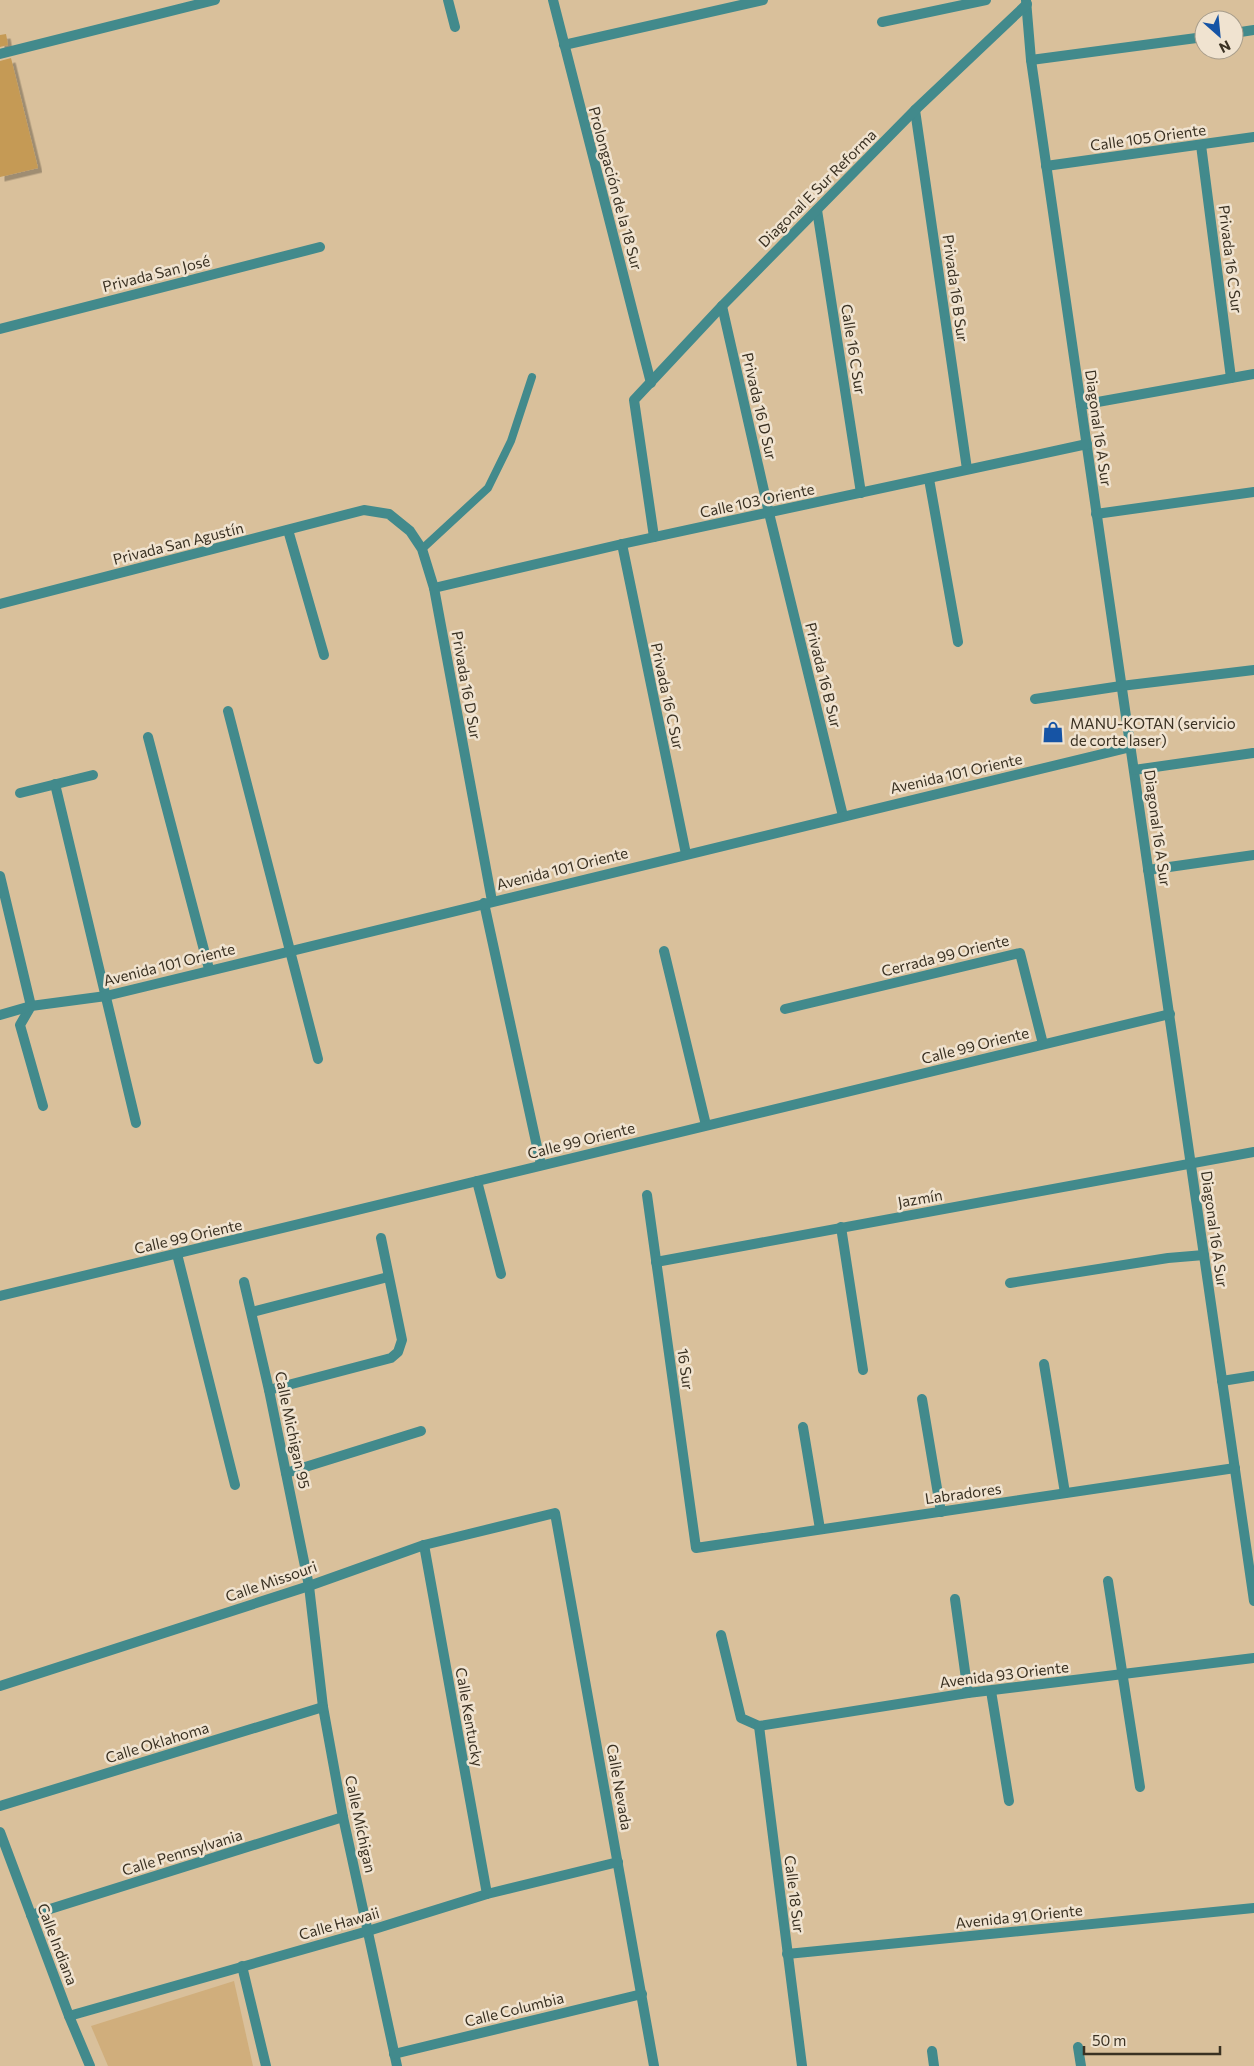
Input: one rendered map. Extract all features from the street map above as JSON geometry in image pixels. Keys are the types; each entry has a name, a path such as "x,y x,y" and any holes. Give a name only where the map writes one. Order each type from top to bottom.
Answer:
{"street":[{"path":"0,54 216,0"},
{"path":"448,0 455,27"},
{"name":"Prolongación de la 18 Sur","path":"552,0 651,383"},
{"path":"564,45 763,0"},
{"path":"882,22 986,0"},
{"name":"Diagonal 16 A Sur","path":"1027,2 1031,60 1046,166 1222,1381 1235,1468 1250,1547 1254,1601"},
{"name":"Diagonal E Sur Reforma","path":"654,537 634,400 722,306 915,110 1027,2"},
{"path":"1031,60 1194,38"},
{"name":"Privada 16 B Sur","path":"915,110 967,470"},
{"name":"Calle 105 Oriente","path":"1046,166 1254,137"},
{"name":"Privada 16 C Sur","path":"1201,144 1231,378"},
{"name":"Calle 16 C Sur","path":"817,210 861,493"},
{"name":"Privada San José","path":"0,329 320,247"},
{"name":"Privada 16 D Sur","path":"722,306 769,512"},
{"path":"1081,405 1254,374"},
{"name":"Calle 103 Oriente","path":"434,588 622,544 1087,444"},
{"path":"929,479 958,642"},
{"path":"1096,514 1254,492"},
{"name":"Privada 16 D Sur","path":"364,510 389,514 410,531 422,549 434,588 488,902 541,1165"},
{"name":"Privada San Agustín","path":"0,604 364,510"},
{"name":"Privada 16 B Sur","path":"769,512 843,816"},
{"path":"288,530 324,655"},
{"name":"Privada 16 C Sur","path":"622,544 686,854"},
{"path":"1035,699 1254,670"},
{"path":"228,711 318,1059"},
{"path":"148,737 209,969"},
{"name":"Avenida 101 Oriente","path":"0,1014 31,1006 106,996 209,969 1131,747"},
{"path":"1134,770 1253,753"},
{"path":"20,793 93,775"},
{"path":"55,784 136,1122"},
{"path":"1148,870 1254,856"},
{"path":"0,876 31,1006 20,1025 43,1106"},
{"path":"664,951 706,1125"},
{"name":"Cerrada 99 Oriente","path":"785,1009 1020,953 1043,1044"},
{"name":"Calle 99 Oriente","path":"0,1296 1170,1014"},
{"name":"Jazmín","path":"656,1262 1254,1152"},
{"path":"477,1181 501,1274"},
{"name":"16 Sur","path":"647,1195 696,1548"},
{"path":"841,1228 863,1370"},
{"path":"269,1390 391,1358 398,1352 402,1340 381,1238"},
{"path":"177,1254 234,1485"},
{"path":"1010,1283 1168,1258 1204,1255"},
{"path":"252,1312 388,1277"},
{"name":"Calle Michigan 95","path":"244,1282 269,1390 308,1586"},
{"path":"1044,1364 1065,1494"},
{"path":"1222,1381 1254,1376"},
{"path":"922,1399 941,1512"},
{"path":"803,1427 820,1529"},
{"path":"286,1472 421,1431"},
{"name":"Labradores","path":"696,1548 1235,1468"},
{"name":"Calle Missouri","path":"0,1686 308,1586 424,1545 554,1513"},
{"name":"Calle Nevada","path":"554,1513 654,2066"},
{"name":"Calle Kentucky","path":"424,1545 487,1894"},
{"path":"1108,1581 1140,1787"},
{"name":"Calle Míchigan","path":"308,1586 323,1708 343,1817 397,2066"},
{"path":"955,1599 968,1693"},
{"path":"721,1635 741,1718 758,1726"},
{"name":"Avenida 93 Oriente","path":"758,1726 968,1693 1254,1658"},
{"path":"991,1690 1009,1801"},
{"name":"Calle Oklahoma","path":"0,1806 323,1708"},
{"name":"Calle 18 Sur","path":"758,1726 802,2066"},
{"name":"Calle Pennsylvania","path":"30,1915 343,1817"},
{"name":"Calle Indiana","path":"0,1832 30,1915 90,2066"},
{"name":"Calle Hawaii","path":"69,2016 368,1931 487,1894 618,1862"},
{"name":"Avenida 91 Oriente","path":"787,1954 1254,1908"},
{"path":"242,1966 266,2066"},
{"name":"Calle Columbia","path":"394,2054 642,1994"},
{"path":"1078,2047 1081,2066"},
{"path":"932,2051 934,2066"}],"lane":[{"path":"422,549 488,488 511,441 532,377"}],"shaded area":[{"path":"234,1981 253,2066 108,2066 91,2026"}],"building":[{"path":"6,34 8,45 0,47 0,35"},
{"path":"11,58 38,168 0,177 0,61"}],"place":[{"name":"MANU-KOTAN (servicio de corte laser)","path":"1053,732"}]}
